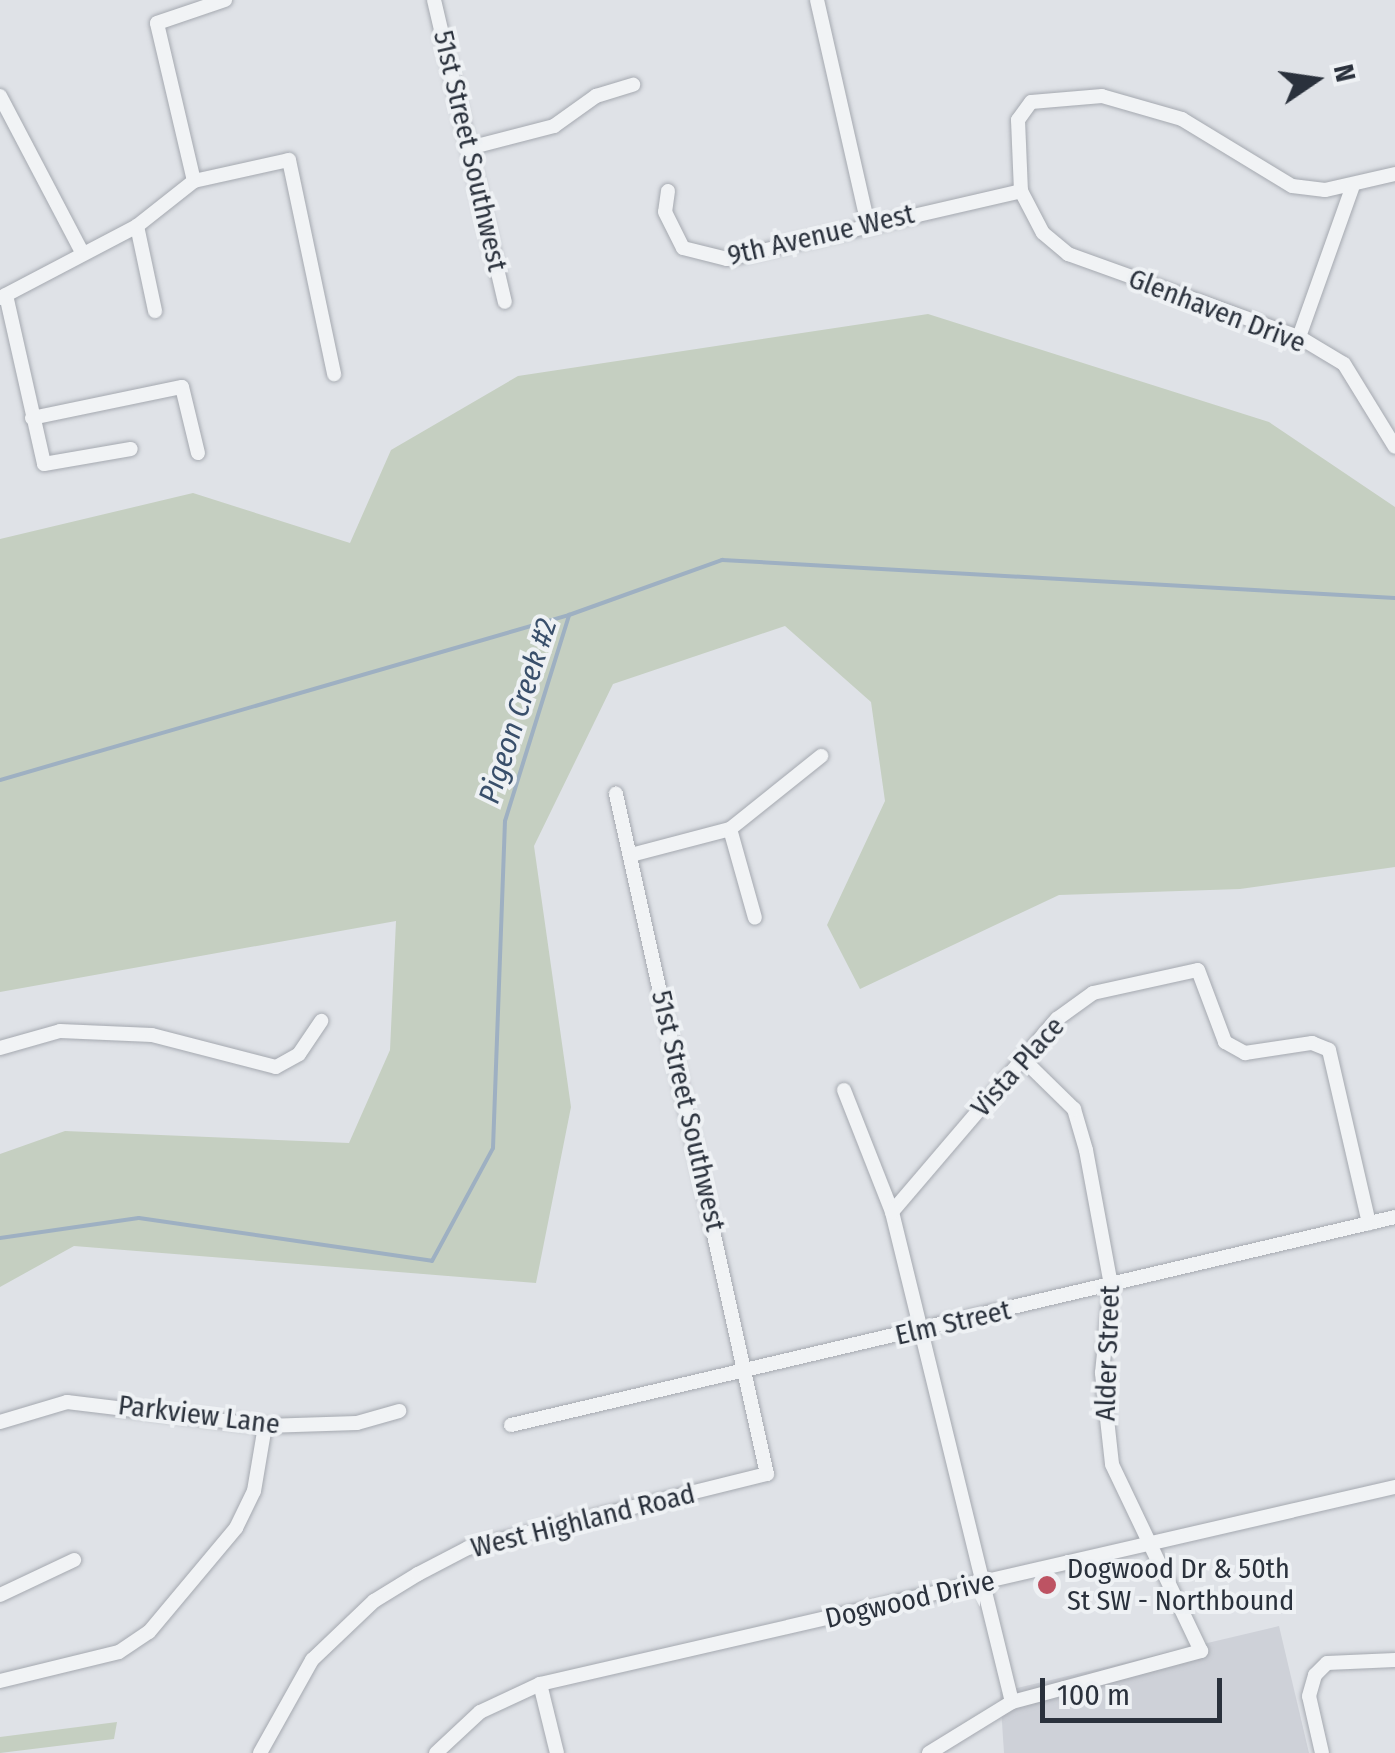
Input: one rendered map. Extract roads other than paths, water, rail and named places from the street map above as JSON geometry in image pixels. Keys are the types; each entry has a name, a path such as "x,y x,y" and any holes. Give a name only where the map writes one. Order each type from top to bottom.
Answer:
{"street":[{"path":"194,181 157,23 225,0"},
{"name":"51st Street Southwest","path":"434,0 505,302"},
{"path":"817,0 868,224"},
{"path":"470,148 554,126 596,96 633,86"},
{"path":"1021,191 1018,120 1031,102 1062,94 1182,119 1292,186 1353,185 1395,174"},
{"path":"0,96 82,252"},
{"path":"131,449 44,464 3,297 137,226 194,181 289,160 334,374"},
{"path":"1298,338 1353,185"},
{"name":"9th Avenue West","path":"668,191 671,233 699,257 727,260 1021,191"},
{"name":"Glenhaven Drive","path":"1021,191 1042,234 1068,254 1298,338 1364,384 1372,420 1395,448"},
{"path":"137,226 156,311"},
{"path":"32,418 182,387 198,453"},
{"path":"631,855 730,829 821,756"},
{"name":"51st Street Southwest","path":"616,794 759,1428"},
{"path":"730,829 755,918"},
{"name":"Vista Place","path":"892,1212 1024,1060 1093,994 1198,970 1225,1042 1244,1054 1324,1046 1337,1078 1369,1222"},
{"path":"0,1048 60,1031 152,1034 276,1067 299,1054 321,1021"},
{"name":"Alder Street","path":"1012,1702 1202,1651 1154,1545 1129,1505 1102,1420 1112,1285 1106,1223 1074,1108 1024,1060"},
{"path":"844,1090 892,1212 1012,1702 938,1751"},
{"name":"Elm Street","path":"511,1425 1395,1217"},
{"name":"Parkview Lane","path":"0,1422 67,1402 265,1426 399,1412"},
{"path":"0,1680 119,1652 149,1632 236,1528 254,1491 265,1426"},
{"name":"West Highland Road","path":"260,1753 312,1660 374,1600 468,1548 768,1474 759,1428"},
{"name":"Dogwood Drive","path":"436,1753 480,1712 540,1684 1395,1487"},
{"path":"0,1595 74,1560"},
{"path":"1322,1753 1309,1696 1328,1663 1395,1660"},
{"path":"540,1684 556,1753"}],"waterway":[{"name":"Pigeon Creek #2","path":"0,780 569,615 722,560 1395,598"},
{"name":"Pigeon Creek #2","path":"0,1238 139,1218 432,1261 493,1148 505,821 569,615"}],"place":[{"name":"Dogwood Dr & 50th St SW - Northbound","path":"1047,1585"}]}
